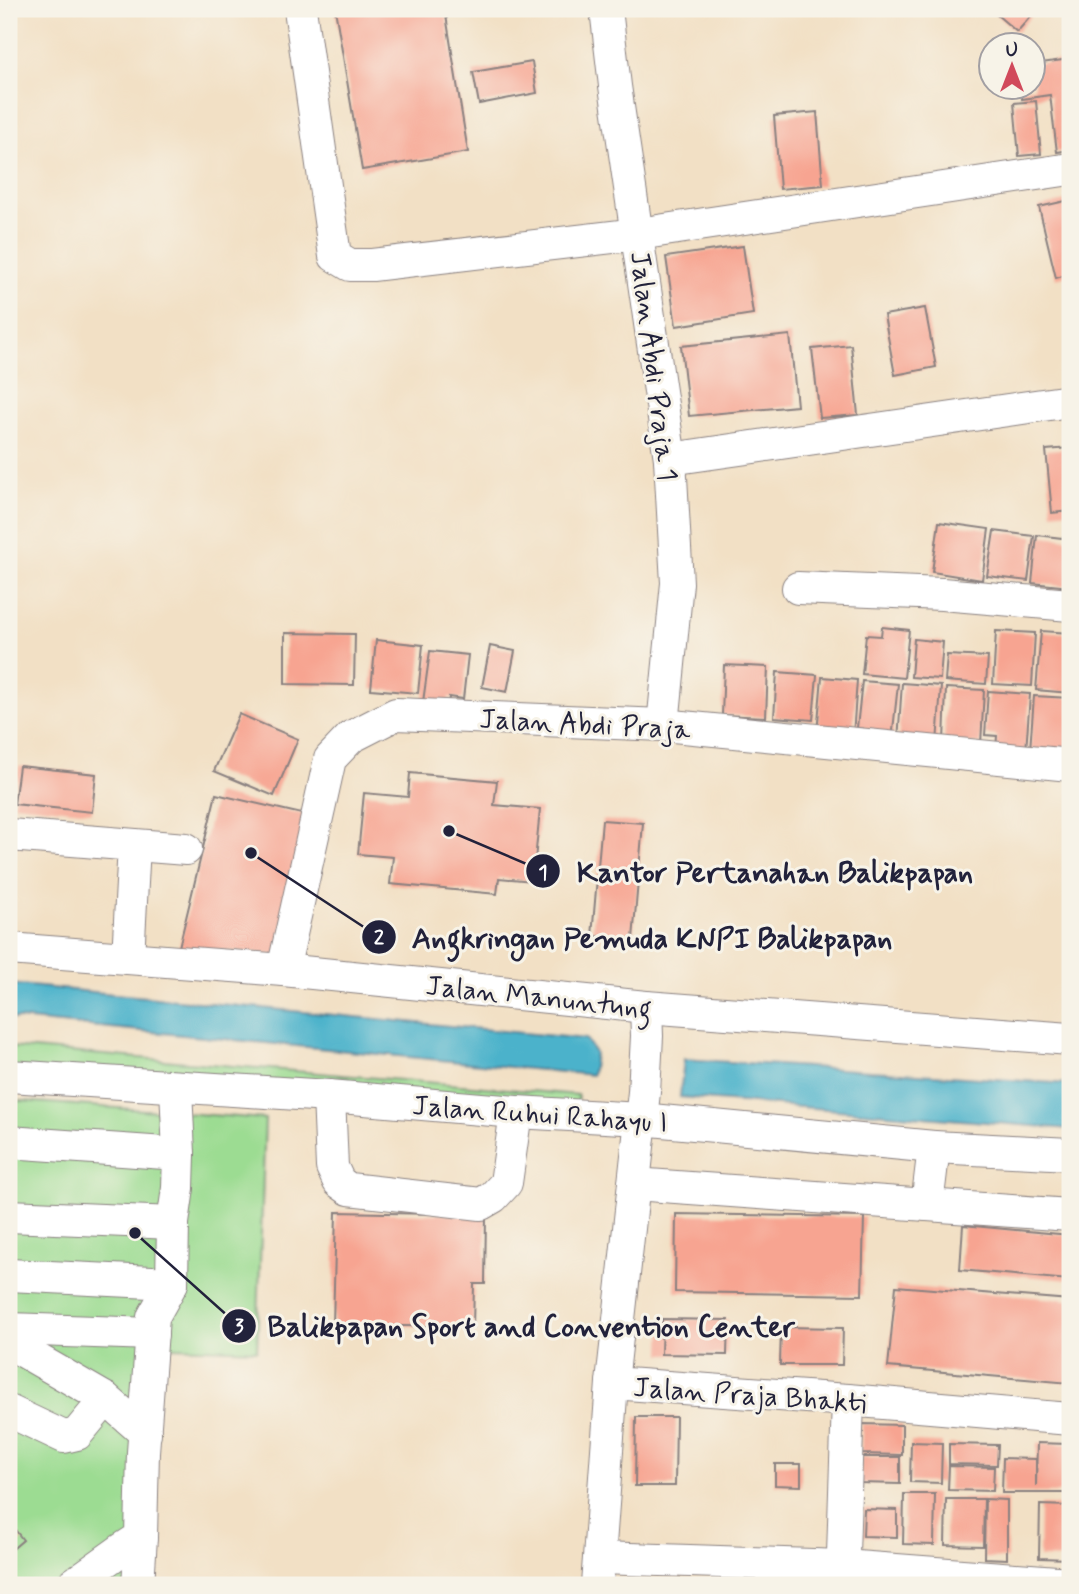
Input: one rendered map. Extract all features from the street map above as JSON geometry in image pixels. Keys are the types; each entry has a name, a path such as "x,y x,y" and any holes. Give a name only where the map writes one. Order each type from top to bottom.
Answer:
{"street":[{"path":"300,9 335,256 350,265 372,265 638,234 1070,169"},
{"name":"Jalan Abdi Praja 1","path":"606,9 670,459 677,583 663,725"},
{"path":"670,459 1070,401"},
{"path":"798,588 943,594 1070,605"},
{"name":"Jalan Abdi Praja","path":"283,970 330,759 351,737 396,714 663,725 1070,765"},
{"path":"9,835 186,849"},
{"path":"128,958 134,845"},
{"name":"Jalan Manuntung","path":"9,949 283,970 646,1021 1070,1039"},
{"name":"Jalan Praja Bhakti","path":"646,1021 643,1106 611,1383 1070,1419"},
{"name":"Jalan Ruhui Rahayu I","path":"9,1076 329,1096 516,1112 643,1106 934,1147 1070,1154"},
{"path":"138,1585 153,1317 172,1283 173,1223 179,1154 176,1088"},
{"path":"329,1096 332,1167 339,1182 349,1189 481,1204 493,1197 506,1183 516,1112"},
{"path":"9,1142 179,1154"},
{"path":"927,1205 934,1147"},
{"path":"634,1184 1070,1215"},
{"path":"9,1216 173,1223"},
{"path":"9,1275 172,1283"},
{"path":"9,1329 152,1334"},
{"path":"9,1343 106,1399 145,1433"},
{"path":"611,1383 598,1572 1070,1583"},
{"path":"9,1411 64,1437 77,1434 106,1399"},
{"path":"842,1576 848,1401"},
{"path":"72,1585 141,1537"}],"green space":[{"path":"9,1047 578,1095 578,1116 9,1069"},
{"path":"9,1100 265,1119 257,1350 146,1346 131,1585 9,1585"}],"water":[{"path":"9,984 586,1039 595,1053 592,1075 9,1018"},
{"path":"684,1059 1070,1084 1070,1129 680,1097"}],"building":[{"path":"335,9 445,9 468,152 362,170"},
{"path":"990,9 1037,9 1017,32"},
{"path":"1070,59 1070,150 1057,152 1048,95 1048,62"},
{"path":"532,62 537,93 479,104 473,72"},
{"path":"1036,102 1041,154 1019,156 1014,103"},
{"path":"817,112 823,185 780,189 774,116"},
{"path":"1070,200 1070,274 1056,278 1039,207"},
{"path":"743,246 753,314 676,326 666,257"},
{"path":"925,308 936,367 895,375 884,315"},
{"path":"790,335 797,406 689,416 681,346"},
{"path":"851,345 858,415 820,418 812,349"},
{"path":"1070,448 1070,511 1052,513 1046,450"},
{"path":"939,522 989,529 982,580 932,572"},
{"path":"994,531 1034,536 1028,581 987,576"},
{"path":"1037,535 1070,539 1070,587 1032,583"},
{"path":"882,627 909,630 904,678 862,674 866,635 881,636"},
{"path":"996,631 1035,633 1032,686 993,684"},
{"path":"1041,631 1070,633 1070,693 1036,690"},
{"path":"285,633 355,634 354,685 285,684"},
{"path":"914,639 943,642 940,679 911,677"},
{"path":"376,640 423,645 418,693 371,689"},
{"path":"490,646 515,651 507,692 482,687"},
{"path":"430,651 468,655 463,699 449,697 448,705 423,702"},
{"path":"947,655 988,657 986,684 945,681"},
{"path":"724,665 768,667 766,717 722,715"},
{"path":"777,672 817,675 813,720 774,717"},
{"path":"822,677 857,680 853,736 817,733"},
{"path":"862,681 898,684 892,740 872,738 873,730 857,728"},
{"path":"902,683 941,686 937,744 898,741"},
{"path":"946,688 984,690 981,744 944,742"},
{"path":"988,691 1030,694 1026,752 996,749 997,736 985,735"},
{"path":"1034,696 1070,698 1070,753 1030,750"},
{"path":"239,714 298,739 274,796 214,771"},
{"path":"19,766 96,774 92,812 14,804"},
{"path":"410,773 497,781 494,805 540,809 533,881 499,878 497,894 390,884 393,857 358,854 364,793 408,797"},
{"path":"216,794 306,815 277,955 179,947"},
{"path":"602,820 643,823 633,939 592,936"},
{"path":"336,1212 486,1215 485,1284 474,1284 473,1327 333,1325"},
{"path":"676,1214 864,1217 862,1295 675,1292"},
{"path":"963,1225 1070,1235 1069,1280 960,1270"},
{"path":"896,1286 1070,1300 1070,1383 888,1367"},
{"path":"662,1319 728,1320 727,1355 661,1354"},
{"path":"781,1327 843,1328 842,1365 780,1365"},
{"path":"636,1417 676,1417 675,1486 635,1486"},
{"path":"862,1424 902,1425 902,1455 861,1454"},
{"path":"911,1442 942,1443 941,1483 910,1482"},
{"path":"1037,1443 1068,1444 1067,1493 1002,1493 1003,1458 1036,1459 1036,1486"},
{"path":"949,1444 998,1445 997,1465 949,1464"},
{"path":"861,1457 900,1457 900,1484 860,1483"},
{"path":"775,1464 801,1464 801,1486 775,1485"},
{"path":"949,1466 994,1467 993,1491 948,1490"},
{"path":"904,1494 935,1494 934,1545 903,1544"},
{"path":"946,1499 984,1499 983,1546 945,1545"},
{"path":"985,1499 1007,1500 1007,1559 984,1558"},
{"path":"1040,1505 1070,1506 1070,1559 1039,1558"},
{"path":"864,1509 897,1510 897,1537 863,1536"},
{"path":"9,1522 23,1540 9,1552"}],"place":[{"name":"Kantor Pertanahan Balikpapan","path":"449,831"},
{"name":"Angkringan Pemuda KNPI Balikpapan","path":"251,853"},
{"name":"Balikpapan Sport and Convention Center","path":"135,1233"}]}
